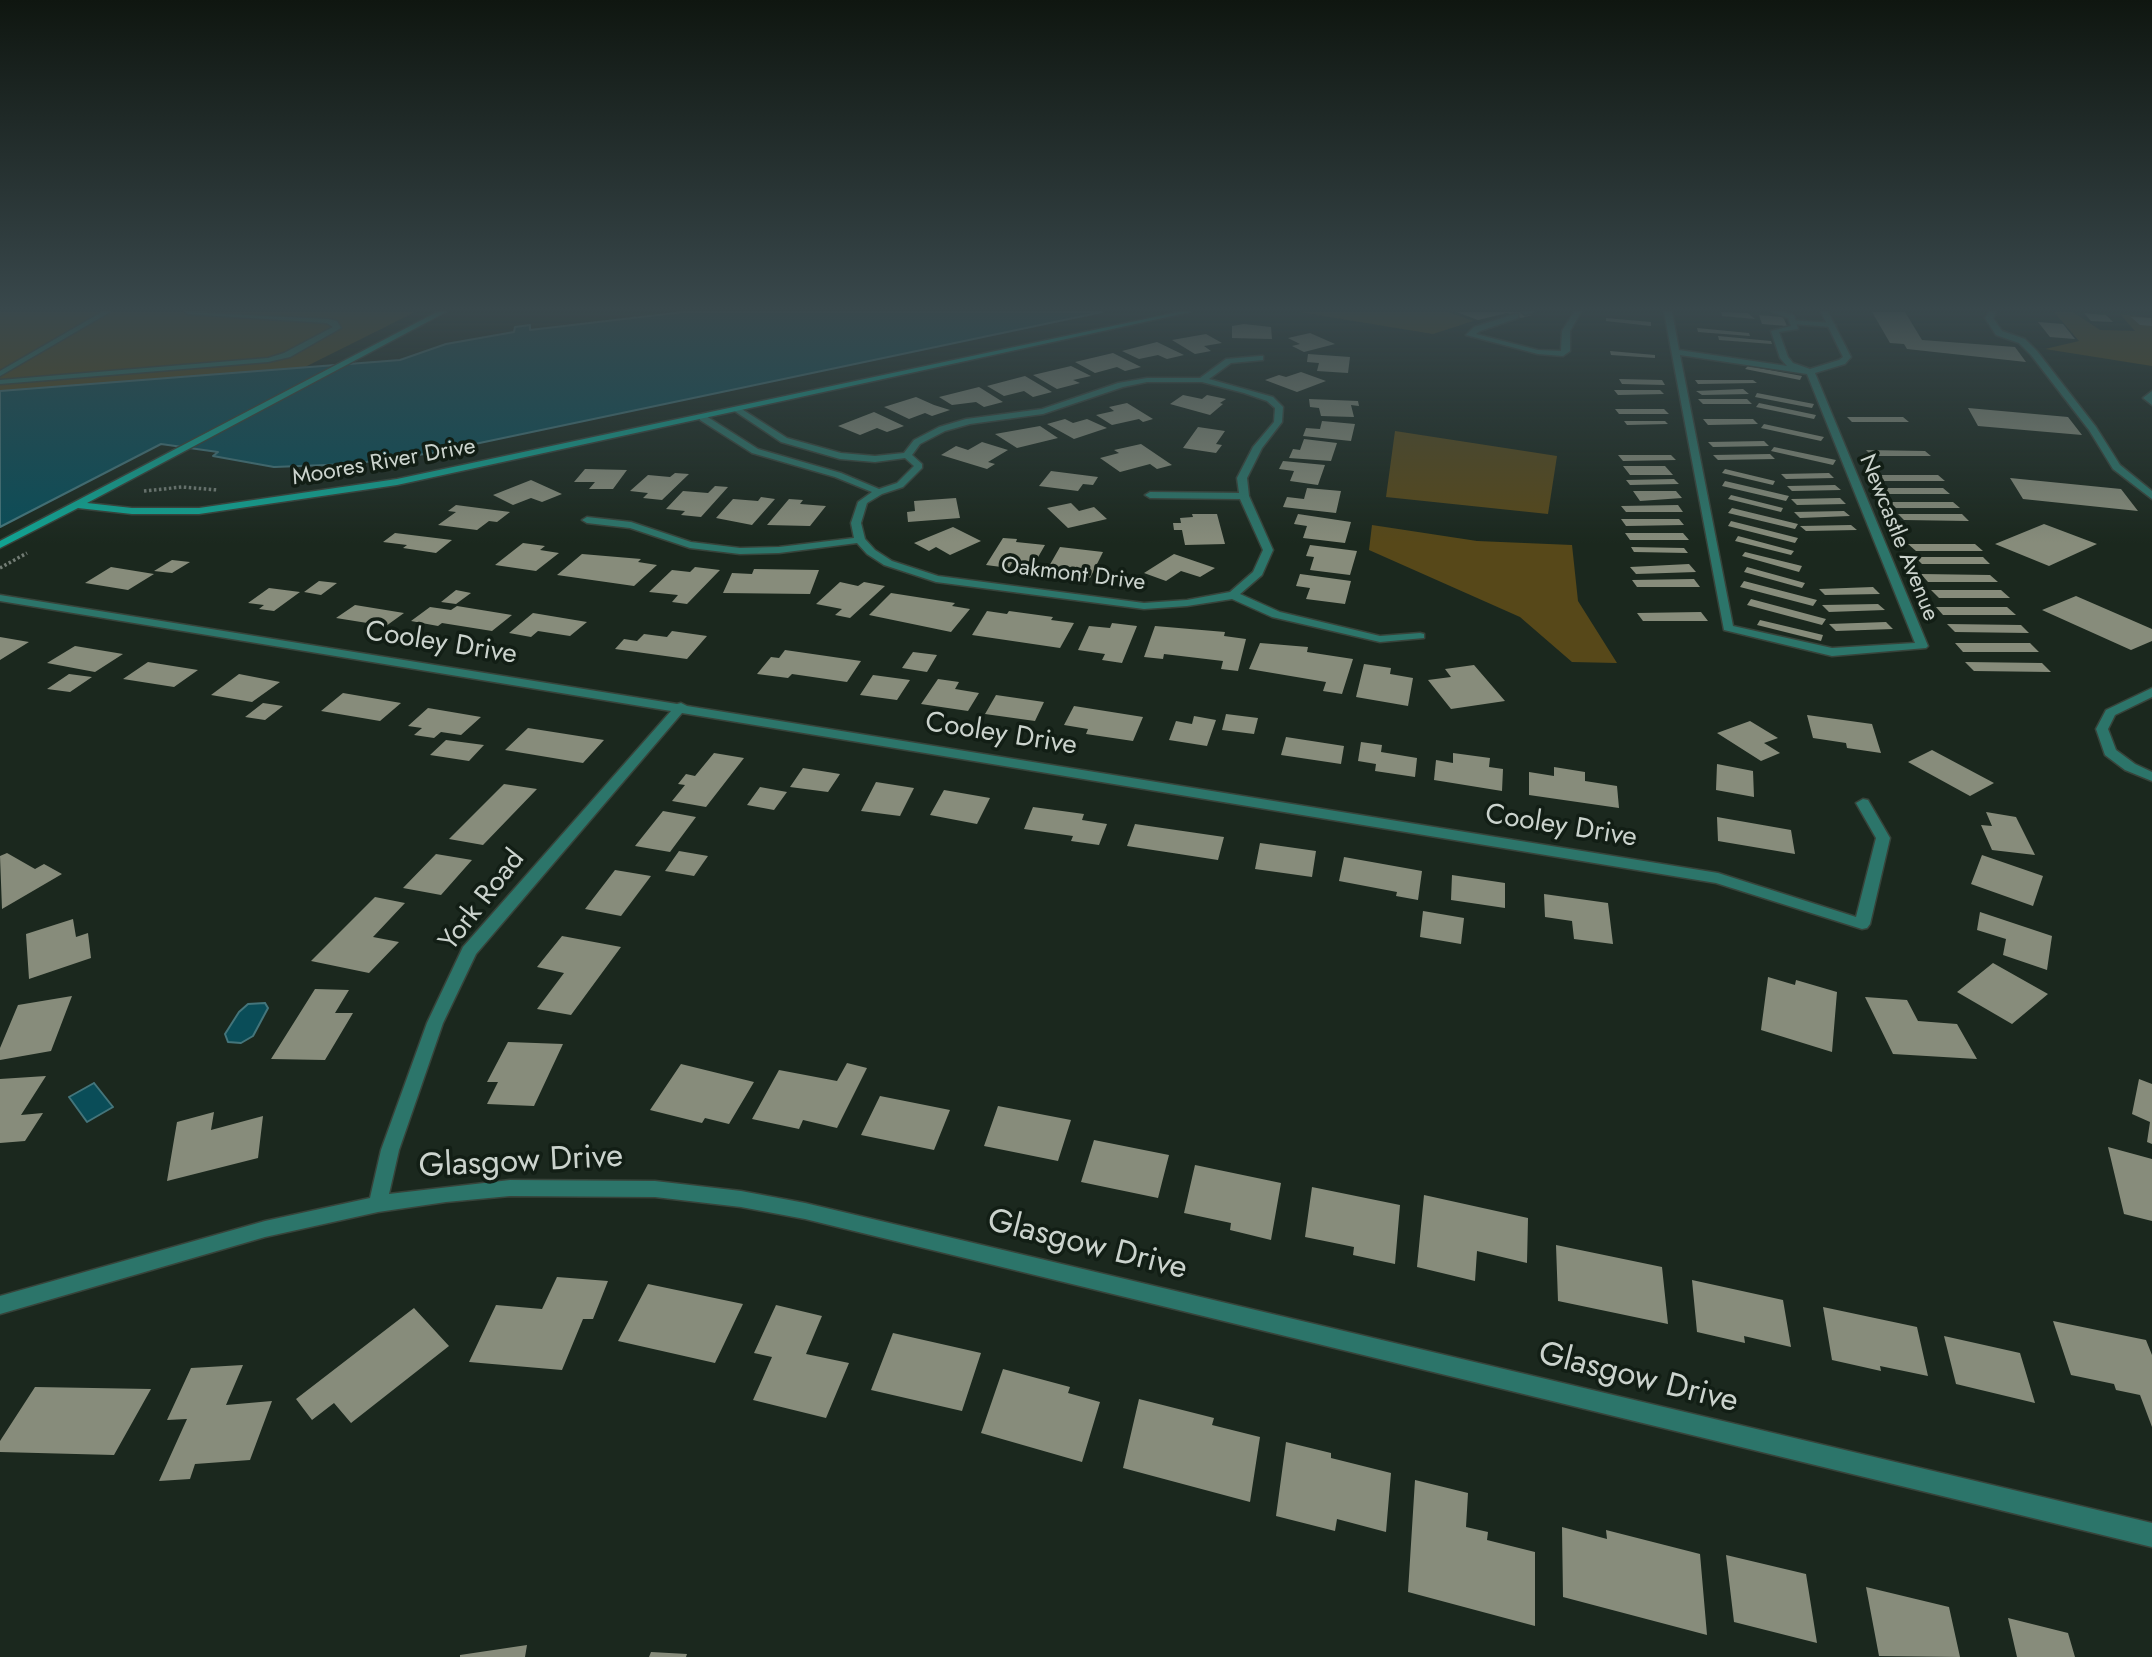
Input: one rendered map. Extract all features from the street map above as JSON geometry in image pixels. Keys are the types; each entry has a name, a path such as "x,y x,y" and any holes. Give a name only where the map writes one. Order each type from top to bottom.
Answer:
{"street":[{"path":"0,545 297,389"},
{"name":"Moores River Drive","path":"78,505 132,511 199,511 309,497 451,472 832,389"},
{"path":"737,410 784,440 840,456 875,459 907,455 917,442 942,429 969,421 1044,411 1108,389"},
{"path":"1240,389 1270,399 1279,407 1278,422 1258,447 1242,478 1244,496 1268,550 1258,573 1233,596 1276,615 1380,639 1420,636"},
{"name":"Newcastle Avenue","path":"1683,389 1728,628 1832,652 1922,646 1817,389"},
{"path":"2062,389 2093,429 2116,467 2152,496"},
{"path":"2152,394 2147,398 2152,402"},
{"path":"703,418 755,451 838,475 879,492"},
{"path":"587,520 631,525 690,545 740,551 779,550 860,540 856,523 863,502 879,492 900,485 919,466 907,455"},
{"path":"1150,495 1244,496"},
{"name":"Oakmont Drive","path":"860,540 871,552 888,563 936,579 1144,606 1233,596"},
{"name":"Cooley Drive","path":"0,598 1718,878 1862,924 1883,838 1863,803"},
{"path":"2152,692 2110,713 2102,729 2110,752 2130,767 2152,777"},
{"name":"York Road","path":"378,1204 390,1150 421,1061 468,951 681,707"},
{"name":"Glasgow Drive","path":"0,1305 265,1229 378,1204 510,1188 654,1189 741,1199 819,1214 2152,1535"}],"shaded area":[{"path":"1395,431 1557,456 1548,514 1386,497"},
{"path":"1372,525 1477,541 1572,545 1578,601 1617,663 1572,662 1520,617 1369,550"}],"water":[{"path":"735,389 432,453 351,464 274,467 213,456 218,452 161,444 0,527 0,391"},
{"path":"265,1003 268,1008 253,1036 241,1043 228,1042 225,1034 239,1012 248,1004"},
{"path":"94,1083 113,1107 87,1122 69,1097"}],"building":[{"path":"970,389 983,389 1003,402 984,407 976,402 952,405 939,397"},
{"path":"993,389 1047,389 1052,392 1033,397 1024,391 1004,396"},
{"path":"1743,389 1749,394 1702,395 1696,391"},
{"path":"1614,390 1660,390 1664,394 1618,395"},
{"path":"1757,393 1814,404 1812,408 1755,397"},
{"path":"1183,395 1202,399 1207,395 1226,399 1210,415 1170,404"},
{"path":"916,397 950,410 932,416 925,413 909,419 884,407"},
{"path":"1309,399 1358,401 1359,406 1351,405 1354,417 1321,416 1319,408 1310,407"},
{"path":"1698,399 1747,399 1752,404 1703,404"},
{"path":"1127,403 1153,419 1112,425 1096,415 1114,411 1109,407"},
{"path":"1759,403 1816,415 1814,419 1756,407"},
{"path":"1968,408 2068,417 2082,435 1978,426"},
{"path":"1615,409 1664,409 1669,414 1619,414"},
{"path":"874,412 904,426 887,432 877,428 860,435 838,426"},
{"path":"1847,417 1903,417 1909,422 1852,422"},
{"path":"1065,419 1073,423 1087,419 1107,428 1074,439 1047,424"},
{"path":"1703,419 1753,419 1758,424 1708,425"},
{"path":"1322,421 1355,424 1351,441 1303,436 1306,428 1320,429"},
{"path":"1624,421 1665,421 1668,424 1627,425"},
{"path":"1764,424 1824,437 1821,441 1761,428"},
{"path":"1040,426 1058,438 1017,448 995,434"},
{"path":"1198,427 1225,431 1216,444 1222,445 1216,453 1183,448"},
{"path":"1304,439 1337,443 1331,461 1289,458 1293,449 1300,450"},
{"path":"1764,441 1769,446 1713,447 1708,442"},
{"path":"982,442 1008,450 988,462 995,464 987,469 941,455 956,446 968,450"},
{"path":"1141,444 1172,465 1157,469 1150,464 1120,472 1100,458 1119,453 1114,450"},
{"path":"1774,447 1836,460 1833,465 1771,451"},
{"path":"1866,450 1925,451 1931,456 1872,456"},
{"path":"1770,454 1775,459 1718,460 1713,455"},
{"path":"1618,455 1671,455 1676,460 1623,461"},
{"path":"1283,461 1325,465 1318,485 1290,481 1294,471 1279,469"},
{"path":"1623,466 1665,466 1673,475 1630,475"},
{"path":"585,469 627,470 613,489 589,489 595,482 574,482"},
{"path":"1725,469 1775,481 1773,485 1722,473"},
{"path":"1051,471 1098,477 1093,485 1083,484 1078,491 1039,486"},
{"path":"675,473 689,474 662,500 643,498 648,493 630,491 648,475 670,477"},
{"path":"1829,473 1834,478 1786,479 1781,474"},
{"path":"1877,475 1938,475 1945,481 1883,481"},
{"path":"2010,478 2121,489 2138,511 2023,499"},
{"path":"1674,479 1679,484 1630,485 1626,480"},
{"path":"531,480 562,494 542,502 531,498 513,505 493,495"},
{"path":"1725,481 1789,496 1786,501 1722,486"},
{"path":"1835,485 1841,490 1792,491 1787,486"},
{"path":"715,486 728,487 701,517 681,515 685,511 666,509 683,491 708,493"},
{"path":"1307,488 1341,491 1336,513 1283,507 1287,497 1304,499"},
{"path":"1882,488 1943,488 1950,494 1888,494"},
{"path":"1633,491 1676,491 1682,498 1640,501"},
{"path":"1731,495 1783,508 1781,512 1728,499"},
{"path":"761,497 775,499 752,525 716,518 733,499 758,501"},
{"path":"956,498 960,518 908,522 907,512 915,511 914,501"},
{"path":"1840,498 1846,504 1797,505 1791,499"},
{"path":"789,499 803,500 800,504 826,506 810,526 767,525"},
{"path":"1890,502 1953,502 1960,508 1896,508"},
{"path":"1071,503 1079,511 1094,507 1107,519 1068,528 1047,508"},
{"path":"456,505 510,512 497,522 489,521 477,530 438,525 456,512 448,511"},
{"path":"1678,505 1683,512 1626,512 1621,506"},
{"path":"1732,508 1798,524 1795,529 1728,513"},
{"path":"1844,511 1850,516 1800,518 1794,512"},
{"path":"1192,514 1217,514 1225,544 1185,545 1182,530 1174,530 1173,523 1181,523 1180,518 1193,517"},
{"path":"1298,514 1351,522 1345,543 1303,538 1307,526 1294,524"},
{"path":"1898,514 1962,514 1969,521 1904,520"},
{"path":"1621,519 1679,519 1684,525 1626,526"},
{"path":"1731,521 1798,538 1795,543 1728,526"},
{"path":"2044,524 2097,544 2049,566 1995,544"},
{"path":"1851,525 1857,530 1806,531 1800,526"},
{"path":"953,527 981,541 950,555 936,547 929,551 914,543"},
{"path":"395,533 452,540 436,553 383,542"},
{"path":"1625,533 1683,533 1689,540 1630,540"},
{"path":"1738,536 1794,551 1791,555 1735,541"},
{"path":"1003,538 1045,545 1033,566 1012,563 1009,568 986,565"},
{"path":"523,543 545,546 540,550 559,553 536,571 495,565"},
{"path":"1908,544 1975,544 1983,551 1916,551"},
{"path":"1310,545 1357,551 1350,575 1310,570 1314,557 1306,556"},
{"path":"1060,547 1103,552 1090,578 1065,575 1068,570 1048,568"},
{"path":"1631,547 1684,548 1688,553 1634,552"},
{"path":"1745,552 1802,566 1799,572 1742,556"},
{"path":"582,554 641,559 638,562 657,565 634,586 557,575"},
{"path":"1174,554 1215,568 1200,577 1181,571 1166,581 1144,573"},
{"path":"1915,557 1983,557 1990,564 1922,564"},
{"path":"172,560 190,562 172,573 154,571"},
{"path":"1689,564 1696,572 1636,574 1630,567"},
{"path":"111,567 154,574 128,590 85,583"},
{"path":"695,567 720,570 687,604 672,602 678,595 649,592 672,570 690,572"},
{"path":"1747,567 1805,583 1802,588 1744,572"},
{"path":"754,569 819,570 810,594 723,593 732,573 752,574"},
{"path":"1300,574 1351,581 1345,604 1306,599 1310,588 1296,586"},
{"path":"1921,574 1990,575 1998,582 1928,582"},
{"path":"1694,579 1700,587 1637,587 1632,580"},
{"path":"319,581 337,583 321,595 304,592"},
{"path":"1744,581 1817,600 1813,606 1740,587"},
{"path":"840,582 858,586 864,582 885,586 850,618 835,615 842,609 816,604"},
{"path":"1873,587 1880,594 1825,595 1819,589"},
{"path":"269,588 300,592 274,611 259,609 264,605 248,603"},
{"path":"456,590 471,593 456,604 441,602"},
{"path":"1931,590 2001,590 2010,598 1939,598"},
{"path":"891,593 955,603 952,606 970,609 951,632 869,615"},
{"path":"2076,596 2152,629 2152,641 2131,650 2042,610"},
{"path":"1751,599 1826,619 1822,625 1747,605"},
{"path":"1878,604 1885,610 1829,612 1822,605"},
{"path":"355,605 404,613 386,626 336,618"},
{"path":"457,606 512,615 492,631 411,621 430,607 451,610"},
{"path":"1936,607 2007,607 2016,615 1943,615"},
{"path":"987,611 1053,617 1051,620 1074,623 1060,648 972,635"},
{"path":"1701,612 1708,621 1643,621 1637,613"},
{"path":"533,613 587,622 570,636 538,631 531,637 509,633"},
{"path":"1760,620 1823,635 1821,641 1757,625"},
{"path":"1886,622 1893,629 1836,631 1829,624"},
{"path":"1112,623 1137,626 1122,663 1102,660 1105,654 1078,650 1089,626 1110,628"},
{"path":"1947,624 2021,625 2029,633 1955,632"},
{"path":"1155,626 1225,632 1224,636 1246,639 1238,671 1221,669 1223,661 1164,654 1163,659 1144,657"},
{"path":"672,631 707,636 687,659 615,649 624,639 637,641 644,634 667,637"},
{"path":"0,637 29,642 0,660"},
{"path":"1260,643 1308,647 1307,652 1353,659 1342,694 1323,691 1326,682 1249,669"},
{"path":"1955,643 2030,643 2039,652 1963,652"},
{"path":"75,646 123,654 95,672 47,663"},
{"path":"785,650 861,661 847,682 792,674 788,678 757,674 771,657 779,658"},
{"path":"913,652 937,655 927,672 902,668"},
{"path":"148,662 198,670 174,687 123,679"},
{"path":"1965,662 2042,663 2051,672 1974,671"},
{"path":"1364,664 1391,668 1390,674 1413,678 1408,706 1356,697"},
{"path":"1474,665 1505,701 1451,709 1428,680 1451,677 1445,669"},
{"path":"69,674 92,677 70,692 47,689"},
{"path":"239,674 280,682 252,702 211,695"},
{"path":"873,675 910,680 897,700 860,695"},
{"path":"938,679 959,682 955,689 979,693 968,711 921,704"},
{"path":"343,693 401,703 380,721 321,711"},
{"path":"996,695 1044,702 1035,721 985,714"},
{"path":"263,703 283,706 265,720 245,717"},
{"path":"1074,706 1143,717 1133,741 1086,734 1088,729 1064,725"},
{"path":"428,708 481,717 461,735 441,732 434,738 414,735 422,728 408,726"},
{"path":"1226,714 1258,718 1254,734 1222,730"},
{"path":"1807,715 1872,724 1881,753 1847,748 1846,743 1813,738"},
{"path":"1194,716 1216,720 1207,746 1169,740 1176,721 1192,724"},
{"path":"1750,721 1778,738 1764,743 1780,753 1761,761 1717,733"},
{"path":"528,728 604,740 583,763 505,750"},
{"path":"1286,737 1344,746 1341,764 1281,755"},
{"path":"446,740 484,745 469,761 430,755"},
{"path":"1361,742 1382,745 1381,752 1417,758 1415,777 1375,771 1376,764 1358,761"},
{"path":"1932,750 1994,783 1970,796 1908,762"},
{"path":"714,753 744,758 706,807 672,801 685,785 678,784 686,774 695,776"},
{"path":"1453,753 1490,758 1489,767 1503,769 1502,791 1434,780 1436,760 1453,763"},
{"path":"1717,764 1753,771 1754,797 1716,790"},
{"path":"1554,767 1585,772 1585,781 1617,786 1619,808 1529,795 1529,772 1554,776"},
{"path":"803,768 840,774 828,792 790,787"},
{"path":"876,782 914,788 900,816 861,811"},
{"path":"504,784 537,789 483,845 449,839"},
{"path":"760,787 787,792 774,810 747,805"},
{"path":"944,790 990,798 977,824 930,815"},
{"path":"1033,807 1084,814 1082,820 1107,824 1099,845 1071,841 1073,836 1024,829"},
{"path":"663,811 696,817 670,852 635,846"},
{"path":"1986,812 2016,817 2035,855 1992,850 1981,825 1992,826"},
{"path":"1717,817 1791,830 1795,854 1718,841"},
{"path":"1135,824 1224,837 1218,860 1127,846"},
{"path":"1260,843 1316,851 1312,877 1255,869"},
{"path":"679,851 708,856 694,876 665,871"},
{"path":"7,853 35,869 44,864 62,874 2,909 0,856"},
{"path":"436,854 472,860 441,895 403,888"},
{"path":"1982,855 2043,876 2033,906 1971,884"},
{"path":"1344,857 1422,871 1418,900 1396,896 1397,892 1339,881"},
{"path":"615,870 651,876 621,916 585,909"},
{"path":"1452,875 1505,883 1505,908 1451,900"},
{"path":"1544,894 1608,903 1613,944 1574,939 1572,921 1545,917"},
{"path":"375,897 405,903 373,937 399,942 369,973 311,961"},
{"path":"1423,911 1464,918 1461,944 1420,937"},
{"path":"1980,912 2052,936 2047,970 2003,955 2006,939 1977,930"},
{"path":"73,919 76,937 88,933 91,958 29,979 26,934"},
{"path":"562,936 621,947 571,1015 537,1009 564,973 537,967"},
{"path":"1993,963 2048,994 2012,1024 1957,992"},
{"path":"1768,977 1795,985 1796,980 1837,992 1832,1052 1761,1030"},
{"path":"315,989 349,990 335,1013 353,1013 325,1060 271,1059"},
{"path":"72,996 51,1051 0,1060 0,1048 18,1005"},
{"path":"1865,997 1907,1000 1918,1021 1957,1024 1977,1059 1893,1054"},
{"path":"508,1042 563,1044 534,1106 487,1104 498,1082 487,1082"},
{"path":"847,1063 867,1068 837,1128 803,1120 799,1129 752,1119 779,1070 837,1081"},
{"path":"681,1064 754,1082 729,1124 705,1118 702,1123 650,1110"},
{"path":"46,1076 21,1115 43,1113 25,1141 0,1143 0,1079"},
{"path":"2139,1079 2152,1084 2152,1144 2147,1142 2150,1122 2132,1114"},
{"path":"880,1096 950,1110 934,1150 861,1135"},
{"path":"998,1106 1071,1120 1058,1161 984,1146"},
{"path":"214,1112 211,1130 263,1116 258,1158 167,1181 177,1122"},
{"path":"1094,1140 1169,1155 1158,1198 1081,1182"},
{"path":"2108,1147 2152,1159 2152,1221 2124,1214"},
{"path":"1195,1165 1281,1183 1271,1240 1230,1230 1231,1223 1184,1213"},
{"path":"1312,1187 1400,1205 1395,1264 1353,1255 1354,1247 1305,1237"},
{"path":"1424,1195 1528,1218 1527,1263 1477,1251 1475,1281 1417,1267"},
{"path":"1556,1245 1662,1267 1668,1324 1558,1301"},
{"path":"557,1277 608,1281 593,1319 583,1319 562,1370 469,1362 496,1305 542,1309"},
{"path":"1692,1280 1783,1300 1791,1347 1744,1336 1745,1343 1697,1332"},
{"path":"648,1284 743,1304 715,1363 618,1341"},
{"path":"776,1305 822,1316 806,1354 849,1363 826,1418 753,1400 772,1357 754,1353"},
{"path":"1823,1307 1917,1327 1928,1376 1880,1366 1881,1371 1832,1360"},
{"path":"414,1308 449,1346 351,1423 334,1403 312,1420 296,1399"},
{"path":"2053,1321 2146,1340 2152,1355 2152,1427 2140,1395 2116,1390 2114,1384 2071,1375"},
{"path":"893,1333 981,1353 962,1411 871,1390"},
{"path":"1944,1336 2020,1353 2035,1403 1956,1384"},
{"path":"243,1365 226,1405 272,1401 250,1460 195,1464 190,1479 159,1481 187,1419 167,1420 191,1368"},
{"path":"1003,1369 1070,1387 1068,1393 1100,1402 1082,1462 981,1433"},
{"path":"35,1387 151,1389 114,1455 0,1452 0,1441"},
{"path":"1139,1399 1214,1418 1212,1425 1260,1437 1250,1502 1123,1468"},
{"path":"1286,1442 1331,1453 1331,1458 1391,1473 1386,1532 1337,1519 1335,1531 1276,1516"},
{"path":"1415,1480 1468,1493 1466,1527 1488,1532 1487,1540 1535,1552 1535,1626 1408,1592"},
{"path":"1562,1527 1607,1539 1606,1530 1700,1554 1707,1635 1563,1597"},
{"path":"1726,1555 1806,1574 1817,1643 1734,1622"},
{"path":"1866,1587 1949,1607 1960,1657 1879,1656"},
{"path":"2008,1618 2068,1633 2075,1657 2017,1657"},
{"path":"527,1645 525,1657 460,1657 460,1655"},
{"path":"651,1652 687,1654 686,1657 649,1657"}]}
